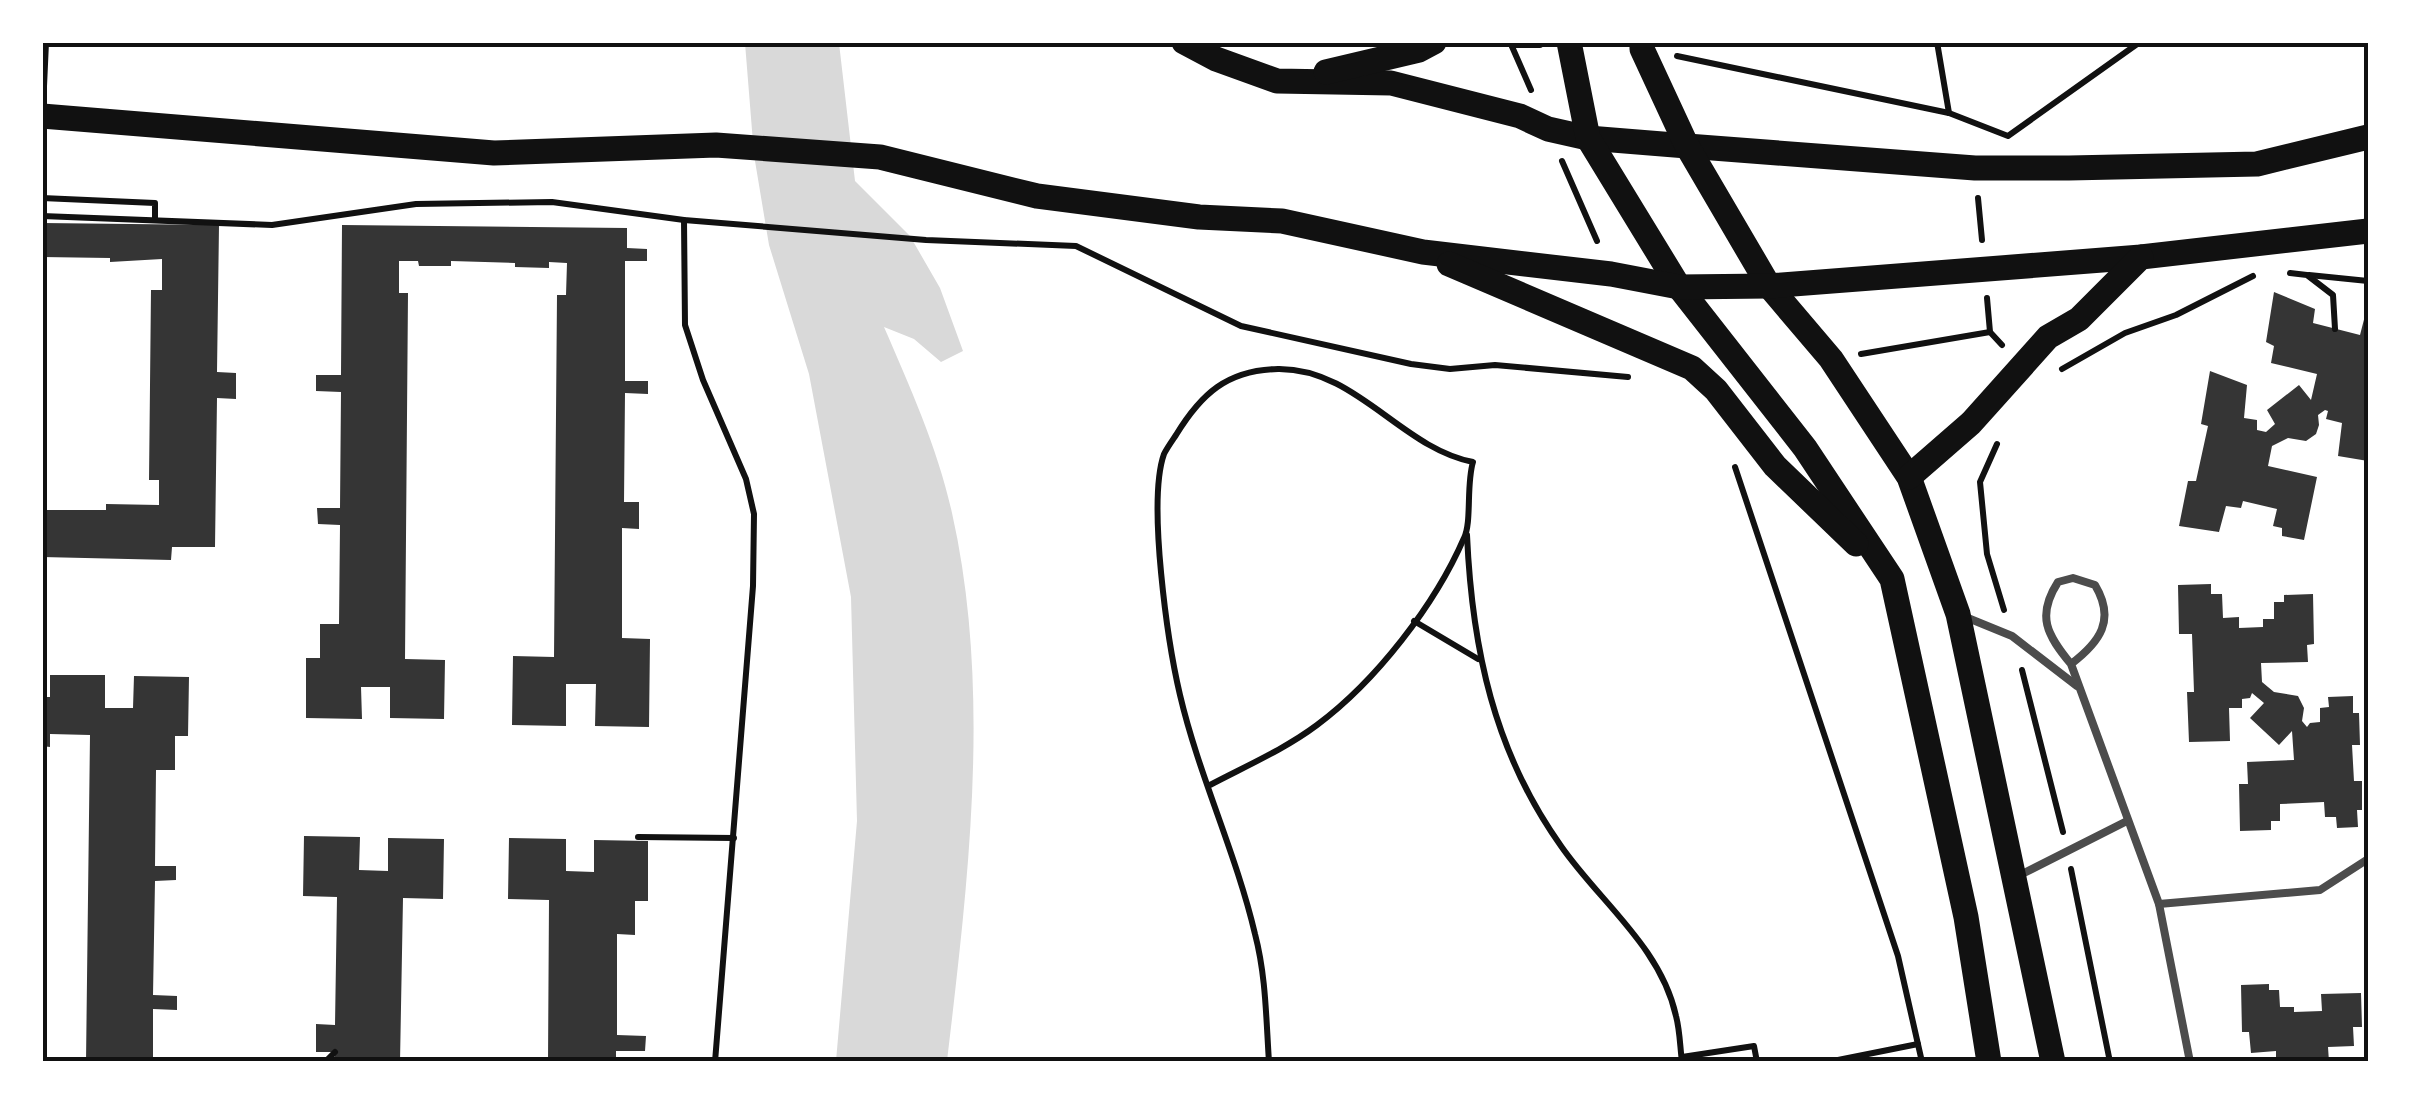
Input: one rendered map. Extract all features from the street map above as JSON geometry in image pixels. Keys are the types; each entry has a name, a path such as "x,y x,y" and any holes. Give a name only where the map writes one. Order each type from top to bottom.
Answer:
{"main road":[{"path":"1184,42 1277,81 1391,83 1588,138 1687,146 1975,168 2070,168 2257,164 2368,137"},
{"path":"1277,81 1345,69 1419,50 1434,42"},
{"path":"1569,44 1588,138 1680,288 1805,448 1892,579 1966,917 1989,1062"},
{"path":"1642,46 1687,146 1770,286 1831,359 1909,476 1958,614 2053,1062"},
{"path":"42,116 494,153 716,144 880,157 1037,196 1199,218 1282,221 1423,252 1611,274 1680,288 1770,286 2141,257 2368,231"},
{"path":"1423,252 1692,368 1716,390 1776,466 1892,579"},
{"path":"1909,476 1971,423 2048,337 2079,319 2141,257"}],"lane":[{"path":"2071,664 2093,647 2104,622 2105,601 2096,585 2074,578 2058,582 2049,596 2045,616 2052,642 2071,664 2159,904 2190,1062"},
{"path":"1958,614 2012,636 2077,686"},
{"path":"2014,878 2128,821"},
{"path":"2159,904 2320,890 2368,859"}],"path":[{"path":"43,89 46,42"},
{"path":"1938,42 1948,113"},
{"path":"1642,46 1948,113 2008,136 2140,42"},
{"path":"1511,44 1569,44"},
{"path":"42,198 154,203 156,220"},
{"path":"42,216 272,225 416,204 552,202 684,220 926,240 1076,246 1242,326 1411,364 1450,368 1495,364 1608,373 1638,380"},
{"path":"684,220 685,325 702,380 746,479 754,514 753,586 715,1062"},
{"path":"2050,376 2125,334 2176,316 2264,271"},
{"path":"2279,272 2368,281"},
{"path":"2307,275 2333,296 2336,330"},
{"path":"1269,1062 1265,980 1255,931 1180,696 1165,599 1158,509 1164,455 1195,404 1218,386 1247,372 1280,368 1336,383 1450,458 1473,462 1467,534 1479,659 1499,726 1536,806 1584,877 1647,952 1676,1014 1682,1059 1754,1046 1757,1062"},
{"path":"1998,440 1980,482 1987,554 2036,716 2110,1062"},
{"path":"1734,466 1898,956 1922,1062"},
{"path":"1210,785 1315,726 1349,697 1414,621 1467,534"},
{"path":"1414,621 1479,659"},
{"path":"638,837 734,838"},
{"path":"1828,1062 1918,1044"},
{"path":"325,1062 334,1052"}],"shaded area":[{"path":"745,43 839,43 855,181 910,236 940,288 963,351 941,362 914,339 884,327 946,489 964,580 971,649 974,718 968,856 947,1061 836,1061 857,821 851,597 809,374 769,245 754,155"}],"building":[{"path":"42,223 219,225 217,372 236,373 236,399 217,398 215,547 172,547 171,560 42,557 42,510 106,510 106,504 159,505 159,480 149,480 151,290 162,290 162,259 110,262 110,258 42,257"},
{"path":"342,225 627,228 627,248 647,249 647,261 625,261 625,381 648,381 648,394 625,393 624,502 639,502 639,529 622,528 622,638 650,639 649,727 595,726 596,684 566,684 566,726 512,725 513,656 554,657 557,295 566,295 567,263 549,262 549,268 451,261 451,266 419,266 418,261 399,261 399,293 408,293 405,659 445,660 444,719 390,718 390,687 361,687 362,719 306,718 306,658 320,658 320,624 339,624 340,525 318,524 317,508 340,508 341,392 316,391 316,375 341,375"},
{"path":"2274,292 2315,309 2313,323 2360,335 2368,304 2368,461 2338,456 2342,423 2326,419 2325,410 2318,415 2316,434 2306,441 2288,438 2272,446 2268,466 2317,477 2304,540 2282,536 2282,528 2273,526 2277,509 2243,501 2241,508 2226,506 2219,532 2179,526 2188,481 2196,481 2208,426 2201,424 2210,371 2247,385 2244,418 2257,420 2257,430 2266,432 2275,424 2267,410 2299,385 2311,400 2317,374 2271,363 2274,346 2266,342"},
{"path":"2211,584 2211,594 2222,594 2223,618 2239,617 2239,628 2263,627 2263,619 2274,619 2274,602 2284,602 2284,595 2313,594 2314,644 2307,645 2308,662 2261,663 2262,682 2274,692 2298,696 2304,708 2302,721 2307,727 2320,722 2320,708 2329,707 2328,697 2353,696 2353,713 2359,713 2360,745 2352,745 2354,781 2362,781 2358,827 2337,828 2336,817 2325,817 2324,802 2280,804 2280,821 2271,821 2271,830 2240,831 2239,784 2248,784 2247,762 2294,760 2292,731 2279,745 2250,718 2264,703 2252,693 2250,698 2242,699 2242,708 2229,708 2230,741 2189,742 2187,692 2194,692 2192,634 2179,634 2178,585"},
{"path":"50,675 105,675 105,708 133,708 134,676 189,677 188,736 175,736 175,770 156,770 155,866 176,866 176,880 155,881 153,995 177,996 177,1010 153,1009 153,1062 86,1062 90,735 50,734 50,747 42,746 42,697 50,697"},
{"path":"304,836 360,837 359,870 388,871 388,838 444,839 443,899 403,898 400,1062 334,1062 335,1052 316,1052 316,1024 335,1025 337,897 303,896"},
{"path":"509,838 566,839 566,871 594,872 594,840 648,841 648,901 635,901 635,935 617,934 617,1035 646,1036 645,1051 616,1051 616,1062 548,1062 549,900 508,899"},
{"path":"2269,984 2269,990 2279,990 2280,1007 2294,1007 2294,1012 2322,1011 2321,994 2361,993 2362,1027 2353,1027 2354,1046 2328,1047 2329,1062 2276,1062 2276,1051 2251,1053 2249,1032 2242,1032 2241,985"}]}
